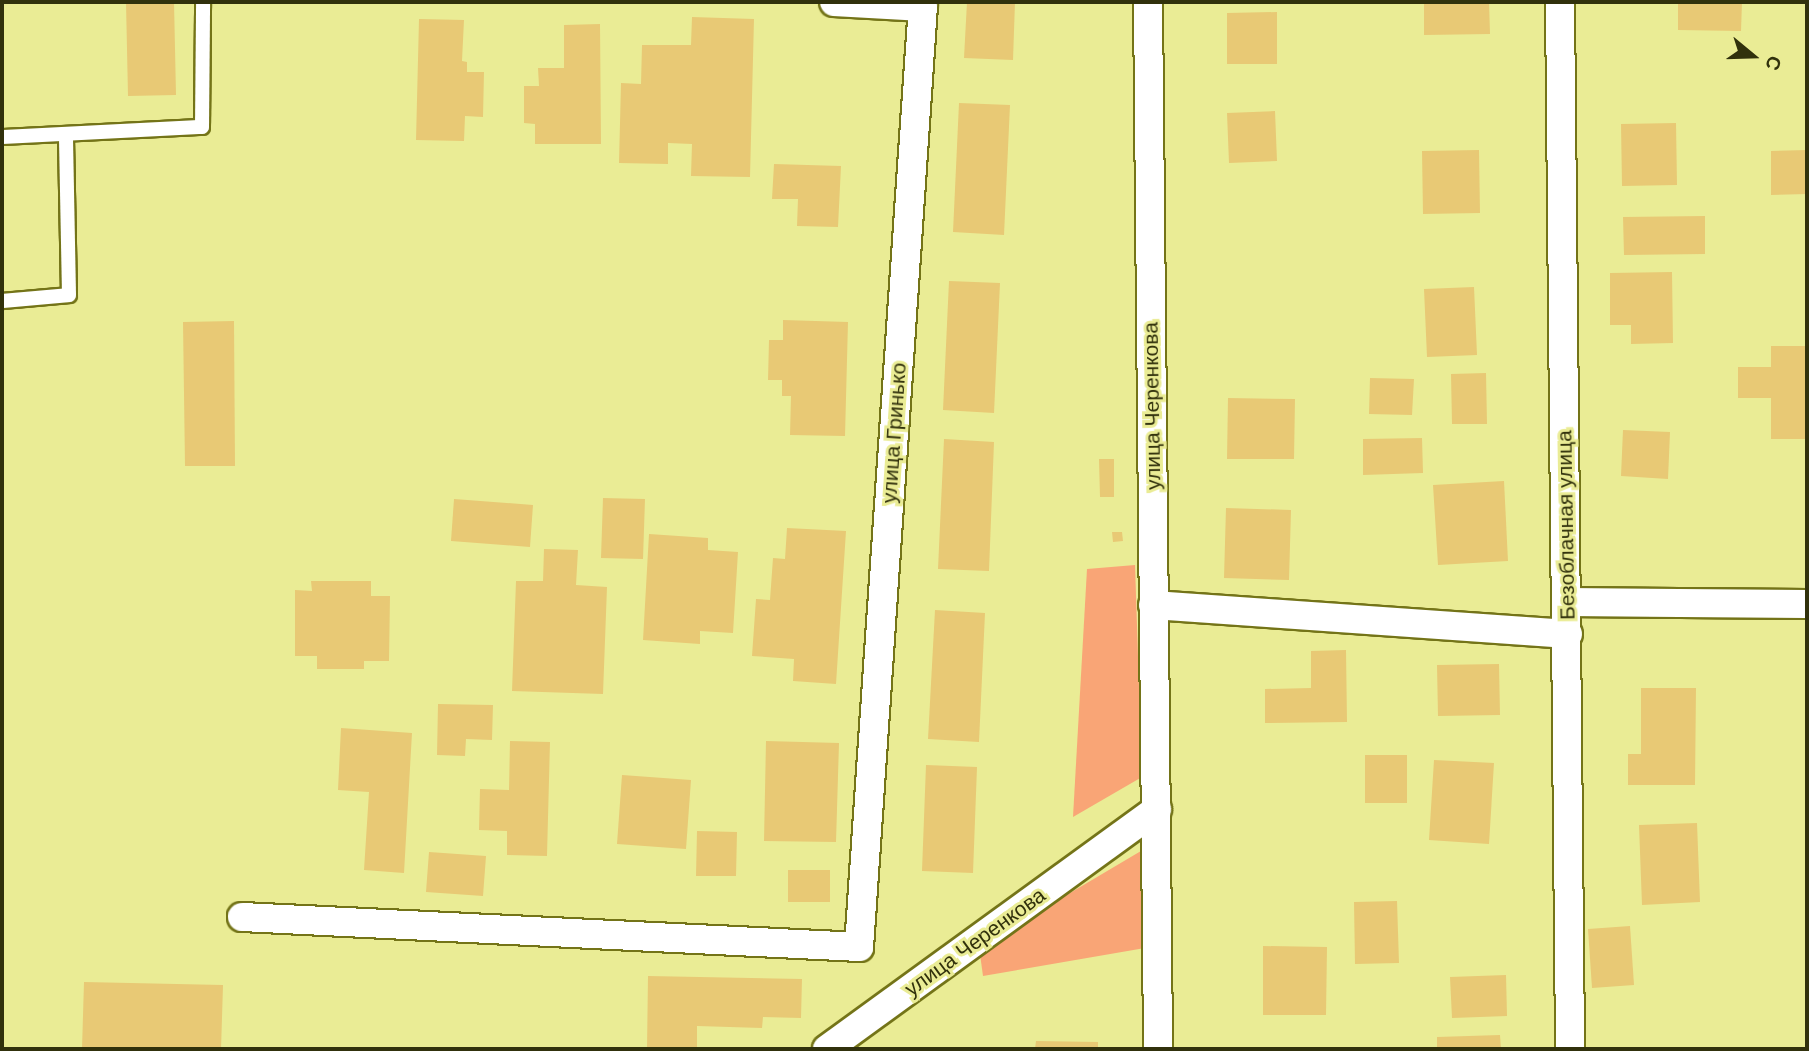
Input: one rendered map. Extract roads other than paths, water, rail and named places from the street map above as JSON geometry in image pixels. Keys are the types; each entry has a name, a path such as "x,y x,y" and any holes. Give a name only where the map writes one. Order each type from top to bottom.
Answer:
{"street":[{"name":"улица Гринько","path":"242,917 859,947 923,7 834,2"},
{"name":"улица Черенкова","path":"1147,2 1158,1049"},
{"name":"Безоблачная улица","path":"1560,2 1570,1049"},
{"path":"1567,602 1807,604"},
{"path":"1153,606 1568,634"},
{"name":"улица Черенкова","path":"827,1049 1157,809"}],"lane":[{"path":"2,137 202,127 203,2"},
{"path":"2,301 69,295 66,134"}]}
